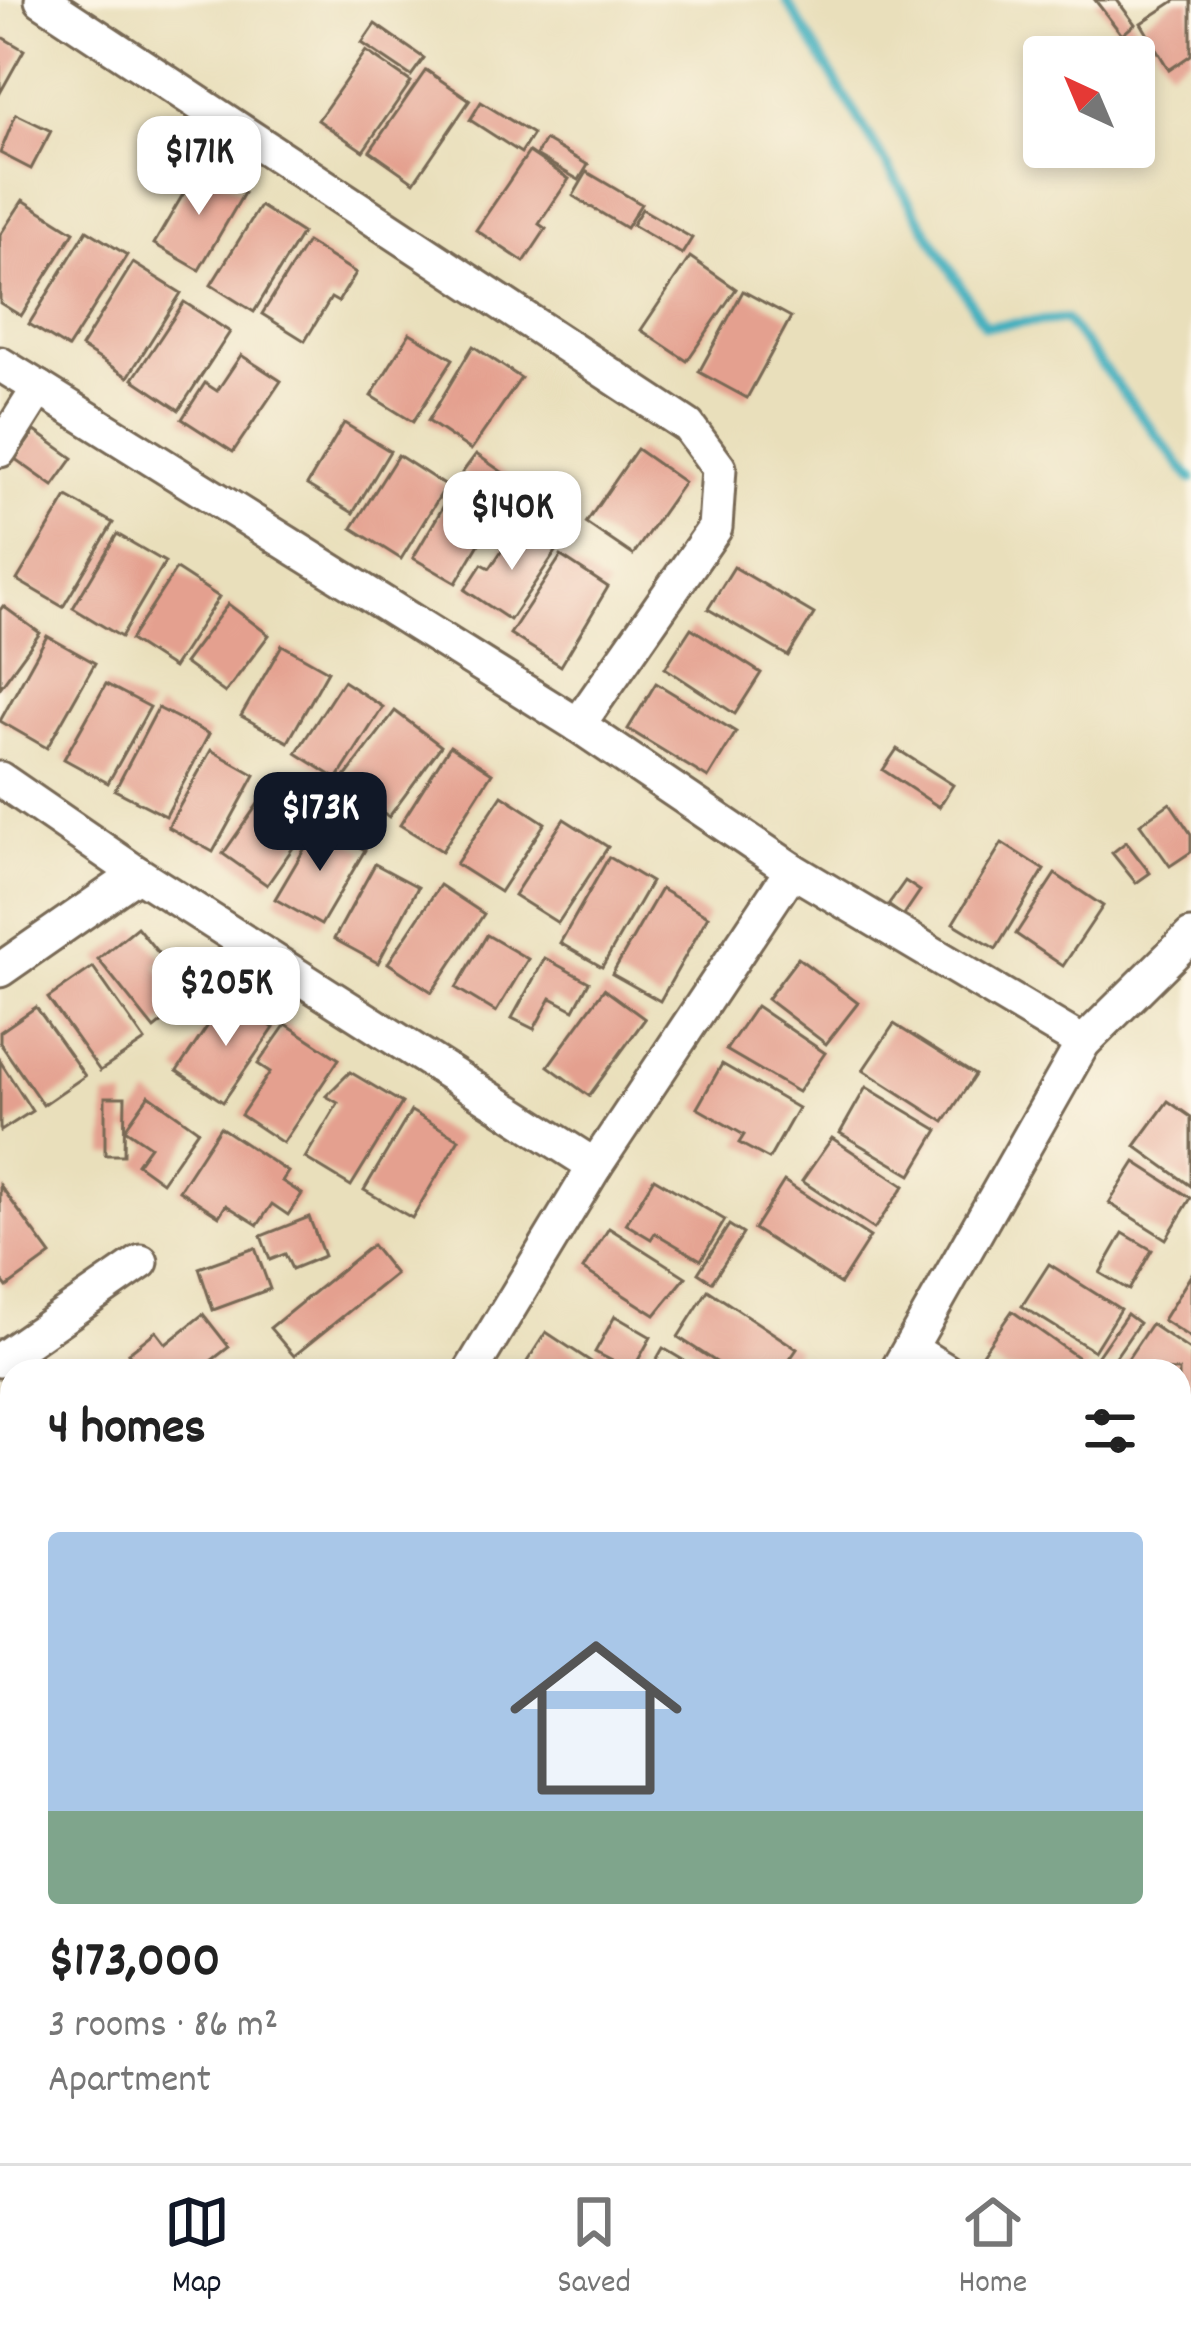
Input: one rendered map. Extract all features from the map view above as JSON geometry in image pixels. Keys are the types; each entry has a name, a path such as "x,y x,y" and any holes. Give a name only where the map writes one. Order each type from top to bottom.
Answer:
{"street":[{"path":"42,0 688,426 719,468 715,528 578,725"},
{"path":"0,364 578,725 792,870 1083,1043"},
{"path":"0,450 39,388"},
{"path":"0,779 137,874 595,1166"},
{"path":"478,1359 595,1166 792,870"},
{"path":"0,970 137,874"},
{"path":"906,1359 1083,1043 1191,936"},
{"path":"1,1359 141,1262"}],"building":[{"path":"1095,0 1117,0 1135,24 1122,35"},
{"path":"1176,0 1191,0 1191,55 1169,70 1155,46 1155,36 1149,36 1141,23"},
{"path":"375,24 424,58 411,76 362,43"},
{"path":"0,36 24,50 0,93"},
{"path":"366,51 411,82 363,151 318,120"},
{"path":"426,70 470,100 414,182 370,151"},
{"path":"481,102 533,134 521,153 470,120"},
{"path":"16,114 51,131 31,169 0,153"},
{"path":"545,140 588,165 579,180 536,155"},
{"path":"529,152 569,179 539,224 546,229 524,262 476,230"},
{"path":"199,167 244,193 199,270 154,244"},
{"path":"587,172 641,204 626,228 573,196"},
{"path":"23,200 74,232 21,316 0,303 0,235"},
{"path":"260,206 302,233 254,312 211,285"},
{"path":"642,209 692,238 682,254 632,225"},
{"path":"87,230 127,255 68,348 29,324"},
{"path":"307,242 356,273 338,302 331,298 305,341 262,314"},
{"path":"690,257 736,289 687,361 641,330"},
{"path":"133,263 181,293 128,377 81,347"},
{"path":"743,291 791,317 747,398 699,372"},
{"path":"184,302 230,332 179,410 133,379"},
{"path":"410,333 453,359 413,422 371,396"},
{"path":"473,346 521,378 471,450 428,421"},
{"path":"241,355 281,381 233,452 182,419 205,383 217,391"},
{"path":"344,423 390,451 353,513 307,485"},
{"path":"35,431 73,458 53,486 15,459"},
{"path":"637,449 684,482 633,555 586,523"},
{"path":"476,454 518,483 504,502 462,473"},
{"path":"398,455 446,486 401,559 352,528"},
{"path":"456,485 499,510 456,583 413,558"},
{"path":"67,497 113,523 63,607 17,580"},
{"path":"519,525 557,550 510,620 465,590 482,564 490,568"},
{"path":"117,534 165,562 121,637 73,608"},
{"path":"561,556 608,587 561,666 510,634"},
{"path":"734,567 814,614 788,656 708,609"},
{"path":"176,569 219,597 173,668 130,640"},
{"path":"228,604 269,635 225,693 184,663"},
{"path":"3,606 40,633 0,688 0,610"},
{"path":"691,628 761,673 735,714 665,668"},
{"path":"47,636 95,663 47,748 0,721"},
{"path":"282,645 328,671 288,742 241,716"},
{"path":"343,681 383,707 337,779 296,753"},
{"path":"656,683 736,732 708,778 628,729"},
{"path":"106,684 150,707 108,783 64,759"},
{"path":"158,708 209,734 166,816 115,790"},
{"path":"395,711 441,746 389,817 342,781"},
{"path":"450,746 492,773 442,851 400,825"},
{"path":"897,749 953,785 939,807 883,770"},
{"path":"211,750 255,775 213,852 168,827"},
{"path":"276,778 320,809 267,885 223,854"},
{"path":"502,795 545,823 500,892 456,864"},
{"path":"1170,803 1191,834 1191,852 1170,866 1140,824"},
{"path":"564,819 608,847 558,923 514,895"},
{"path":"319,824 365,850 321,925 275,899"},
{"path":"1126,842 1150,873 1136,883 1112,853"},
{"path":"1002,843 1044,870 996,949 953,923"},
{"path":"609,857 651,882 602,967 560,943"},
{"path":"375,864 418,887 378,963 334,939"},
{"path":"1055,874 1103,906 1063,966 1016,934"},
{"path":"905,881 920,891 903,916 888,905"},
{"path":"440,885 484,914 432,992 388,963"},
{"path":"661,889 708,916 660,1001 612,974"},
{"path":"137,927 164,960 156,966 186,1003 154,1029 98,959"},
{"path":"487,935 528,959 496,1012 456,988"},
{"path":"545,958 589,982 574,1010 551,998 534,1029 512,1018"},
{"path":"798,958 858,1003 826,1044 767,999"},
{"path":"93,967 145,1041 100,1071 48,998"},
{"path":"604,989 645,1019 589,1096 548,1066"},
{"path":"228,996 274,1028 223,1102 177,1071"},
{"path":"756,1006 825,1053 798,1092 726,1050"},
{"path":"36,1007 85,1076 43,1105 0,1043 0,1032"},
{"path":"286,1024 339,1059 283,1143 241,1115 270,1072 258,1064"},
{"path":"894,1024 975,1075 944,1122 863,1070"},
{"path":"0,1061 32,1111 1,1131 0,1128"},
{"path":"722,1064 798,1108 769,1159 739,1143 744,1135 697,1108"},
{"path":"350,1072 402,1103 351,1186 305,1158 338,1103 326,1096"},
{"path":"866,1087 938,1130 911,1175 840,1133"},
{"path":"149,1095 198,1130 162,1182 137,1164 150,1146 125,1129"},
{"path":"105,1097 125,1097 124,1155 105,1155"},
{"path":"1168,1101 1191,1117 1191,1186 1135,1146"},
{"path":"411,1111 459,1139 412,1218 364,1190"},
{"path":"220,1127 288,1172 282,1181 302,1194 288,1215 272,1204 258,1225 226,1205 219,1216 179,1190"},
{"path":"832,1138 904,1186 874,1229 802,1181"},
{"path":"1135,1162 1191,1198 1166,1239 1109,1203"},
{"path":"654,1178 725,1220 701,1260 655,1233 651,1239 626,1224"},
{"path":"784,1181 870,1237 840,1284 754,1229"},
{"path":"0,1185 51,1255 7,1287 0,1278"},
{"path":"309,1217 324,1256 292,1269 285,1254 270,1260 261,1236"},
{"path":"729,1225 743,1234 712,1282 698,1273"},
{"path":"609,1228 686,1277 655,1315 583,1269"},
{"path":"1123,1233 1152,1250 1129,1290 1100,1273"},
{"path":"372,1245 395,1274 294,1356 270,1328"},
{"path":"255,1248 270,1289 213,1310 199,1268"},
{"path":"1049,1264 1120,1309 1094,1351 1022,1306"},
{"path":"1191,1275 1191,1338 1163,1320"},
{"path":"708,1290 797,1349 790,1359 712,1359 678,1337"},
{"path":"1012,1311 1080,1359 989,1359 982,1354"},
{"path":"203,1314 229,1347 214,1359 133,1359 128,1353 156,1331 166,1344"},
{"path":"1127,1314 1139,1323 1114,1359 1097,1357"},
{"path":"615,1316 651,1337 639,1359 609,1359 595,1352"},
{"path":"1151,1324 1191,1351 1191,1359 1128,1359"},
{"path":"546,1332 587,1359 529,1359"},
{"path":"663,1348 681,1359 657,1359"}],"waterway":[{"path":"786,0 985,326 1065,319 1191,479"}]}
